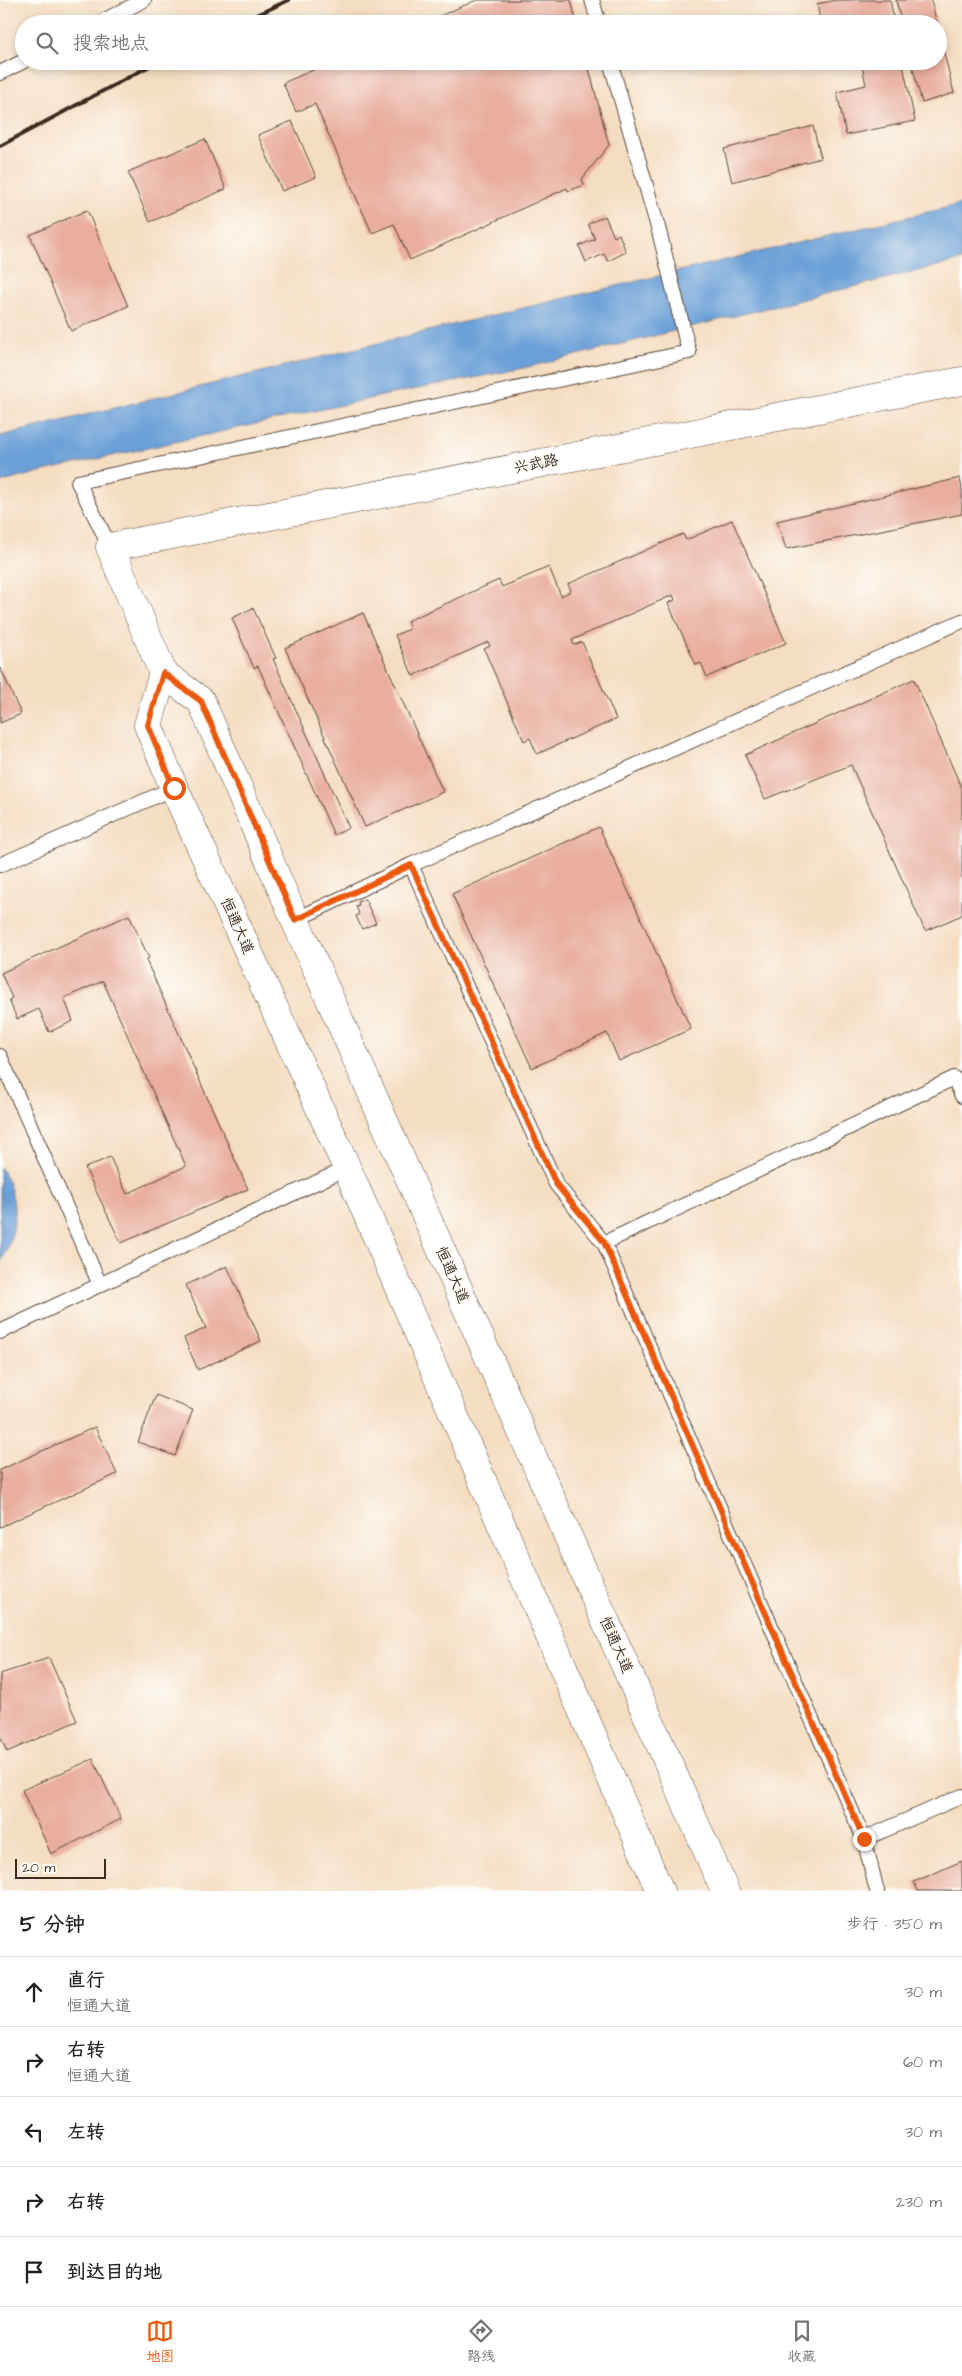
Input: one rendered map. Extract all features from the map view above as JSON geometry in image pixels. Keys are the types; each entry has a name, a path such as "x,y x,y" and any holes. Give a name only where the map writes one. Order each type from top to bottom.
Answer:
{"main road":[{"name":"兴武路","path":"110,547 962,381"},
{"path":"110,547 163,673"},
{"name":"恒通大道","path":"660,1891 347,1168 174,788 148,725 163,673 201,701 295,920 725,1891"}],"lane":[{"path":"115,15 144,0"},
{"path":"592,0 596,15"},
{"path":"0,73 15,66"},
{"path":"110,547 78,482 689,352 659,231 613,70"},
{"path":"295,920 411,865 962,621"},
{"path":"0,865 174,788"},
{"path":"411,865 556,1184 604,1242 864,1839 877,1891"},
{"path":"0,1056 100,1285"},
{"path":"604,1242 954,1078 962,1096"},
{"path":"0,1332 347,1168"},
{"path":"864,1839 962,1796"}],"water":[{"path":"962,204 962,260 524,368 387,395 39,472 0,483 0,436 460,323"},
{"path":"0,1167 11,1190 14,1202 14,1215 10,1240 0,1263"}],"building":[{"path":"477,0 571,0 575,15 442,15"},
{"path":"836,0 890,0 893,15 819,15 817,4"},
{"path":"896,0 931,0 935,15 900,15"},
{"path":"947,65 954,93 922,103 913,70 947,70"},
{"path":"313,70 589,70 609,145 582,179 584,185 568,191 567,188 410,260 394,224 372,233 315,104 296,112 283,83"},
{"path":"863,70 904,70 915,121 846,135 837,92 866,85"},
{"path":"292,121 316,177 282,191 258,135"},
{"path":"813,126 821,158 732,182 724,149"},
{"path":"205,139 226,189 150,222 128,172"},
{"path":"87,210 128,306 71,331 30,235"},
{"path":"605,216 614,237 619,234 626,252 608,261 604,254 586,262 579,246 595,239 588,224"},
{"path":"960,478 962,514 786,549 777,521"},
{"path":"732,520 786,643 707,677 701,663 696,665 668,603 675,600 673,595 572,640 574,645 582,642 616,719 537,754 530,738 524,741 484,649 490,646 488,642 413,676 395,635 410,629 407,621 499,580 502,587 549,567 561,596 571,591 568,584 683,534 686,540"},
{"path":"253,608 276,658 273,659 349,828 334,835 258,666 254,668 232,618"},
{"path":"363,613 443,792 365,827 285,648"},
{"path":"0,667 21,714 0,723"},
{"path":"914,679 962,789 962,915 925,931 851,765 765,799 745,755"},
{"path":"599,827 691,1029 619,1061 607,1033 532,1068 452,894"},
{"path":"365,899 376,923 362,929 356,916 359,914 356,906 359,905 358,902"},
{"path":"129,915 149,958 146,960 248,1189 121,1243 85,1168 110,1157 127,1194 186,1166 103,981 64,998 73,1021 49,1032 39,1009 17,1019 9,1000 12,998 1,973"},
{"path":"227,1266 261,1341 198,1370 184,1338 206,1328 186,1285"},
{"path":"156,1395 193,1410 175,1456 138,1442"},
{"path":"95,1427 117,1474 0,1527 0,1470"},
{"path":"49,1658 77,1721 7,1752 0,1736 0,1674"},
{"path":"93,1759 121,1819 51,1854 22,1790"},
{"path":"962,1861 962,1891 918,1891 914,1882"}],"railway":[{"path":"256,15 289,0"},
{"path":"0,146 142,70"}],"route":[{"path":"174,788 148,725 163,673 201,701 295,920 411,865 556,1184 604,1242 864,1839"}]}
